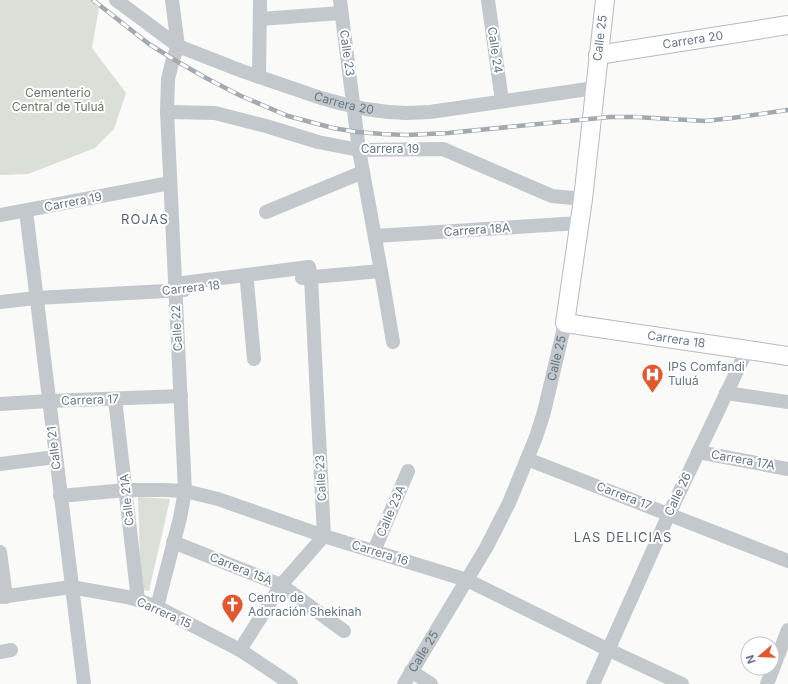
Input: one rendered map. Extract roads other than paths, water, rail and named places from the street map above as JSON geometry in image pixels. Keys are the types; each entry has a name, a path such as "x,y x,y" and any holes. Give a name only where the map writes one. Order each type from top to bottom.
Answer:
{"main road":[{"name":"Calle 25","path":"565,323 583,199 605,0"},
{"name":"Carrera 20","path":"598,55 788,25"},
{"name":"Carrera 18","path":"565,323 788,356"}],"street":[{"name":"Carrera 20","path":"116,0 178,46 260,77 321,98 354,107 388,112 430,112 595,88"},
{"name":"Calle 22","path":"157,607 180,518 185,491 177,286 167,112 168,79 178,46 172,0"},
{"path":"260,0 260,77"},
{"name":"Calle 24","path":"488,0 502,101"},
{"path":"260,19 340,6"},
{"name":"Calle 23","path":"340,6 359,150"},
{"name":"Carrera 19","path":"167,112 215,113 266,126 318,142 359,150 443,149 552,196 583,199"},
{"path":"359,150 393,342"},
{"path":"266,212 363,172"},
{"name":"Carrera 19","path":"0,215 170,183"},
{"name":"Calle 21","path":"26,211 84,684"},
{"name":"Carrera 18A","path":"375,236 580,223"},
{"path":"177,286 309,267 311,277"},
{"name":"Carrera 18","path":"0,302 177,286 381,271"},
{"name":"Calle 23","path":"311,277 324,536"},
{"path":"247,282 254,359"},
{"name":"Calle 25","path":"404,684 486,548 512,496 536,437 544,412 565,323"},
{"name":"Calle 26","path":"593,684 669,514 747,350"},
{"path":"726,393 788,402"},
{"name":"Carrera 17","path":"0,404 181,396"},
{"name":"Calle 21A","path":"115,399 138,600"},
{"name":"Carrera 17A","path":"698,452 788,469"},
{"path":"0,464 55,457"},
{"name":"Carrera 17","path":"527,459 788,561"},
{"name":"Calle 23A","path":"374,552 408,471"},
{"name":"Carrera 16","path":"60,496 126,490 164,490 185,491 218,499 324,536 467,580 608,650 682,684"},
{"path":"240,650 281,585 324,536"},
{"name":"Carrera 15A","path":"174,542 281,585 344,631"},
{"path":"0,552 3,597"},
{"name":"Carrera 15","path":"3,597 71,587 138,600 157,607 240,650 291,684"},
{"path":"767,684 788,630"},
{"path":"411,671 431,684"}],"railway":[{"path":"93,0 149,44 206,78 241,96 288,116 333,128 357,132 407,135 448,133 610,117 705,121 788,110"}],"place":[{"name":"IPS Comfandi Tuluá","path":"653,394"},
{"name":"Centro de Adoración Shekinah","path":"232,624"}],"district":[{"name":"ROJAS","path":"145,219"},
{"name":"LAS DELICIAS","path":"623,537"}],"park label":[{"name":"Cementerio Central de Tuluá","path":"58,100"}]}
